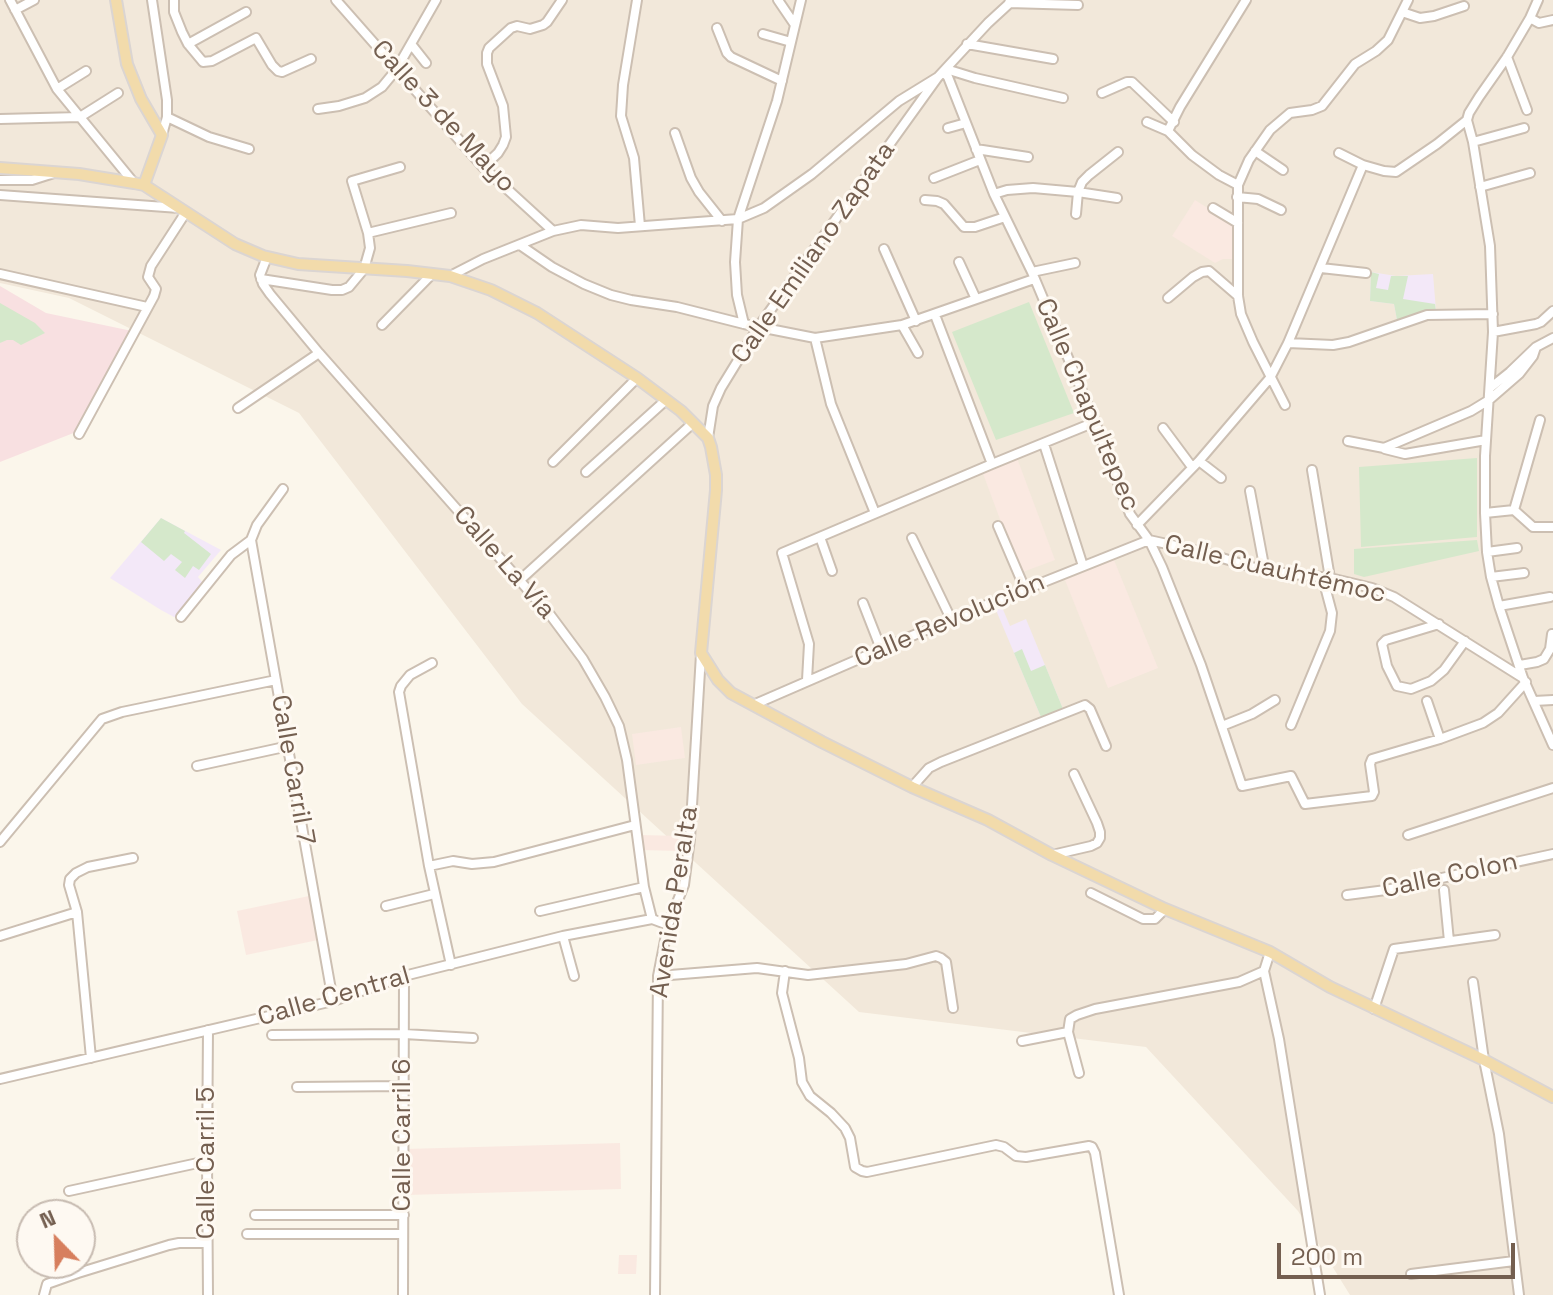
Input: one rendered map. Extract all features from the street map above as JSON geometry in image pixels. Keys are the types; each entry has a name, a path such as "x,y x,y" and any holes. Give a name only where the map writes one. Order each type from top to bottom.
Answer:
{"main road":[{"path":"116,0 127,64 141,99 162,135 153,167 139,184"},
{"path":"0,168 139,184 235,244 267,257 298,264 450,276 491,290 537,313 637,378 708,438 716,490 701,653 721,684 731,693 912,787 988,820 1052,855 1165,909 1270,952 1330,987 1484,1060 1553,1097"}],"street":[{"path":"10,0 57,89 139,184"},
{"path":"15,10 34,0"},
{"path":"152,0 167,100 167,117 162,135"},
{"path":"174,0 174,12 188,44 207,63 256,38 278,71 311,59"},
{"name":"Calle 3 de Mayo","path":"336,0 483,167 553,231"},
{"path":"318,109 365,98 382,87 396,70 436,0"},
{"path":"483,167 498,153 506,137 503,106 487,64 489,48 511,28 537,28 547,22 562,0"},
{"path":"637,0 621,116 634,158 640,226"},
{"path":"778,0 795,25"},
{"path":"744,324 735,273 738,219 782,81 801,0"},
{"path":"1168,131 1246,0"},
{"path":"1285,405 1241,314 1238,296 1238,185 1243,171 1270,130 1290,113 1322,106 1355,64 1383,46 1408,0"},
{"path":"1538,0 1467,120 1490,246 1493,332 1486,440 1487,552 1499,606 1524,680 1553,745"},
{"path":"450,276 553,231 581,225 618,228 722,221 738,219 764,208 812,174 899,101 942,73 1005,3 1078,5"},
{"path":"1402,12 1420,18 1464,6"},
{"path":"188,44 246,12"},
{"path":"1530,18 1539,23 1553,20"},
{"path":"717,28 731,57 782,81"},
{"path":"763,34 791,42"},
{"path":"411,44 426,63"},
{"path":"967,44 1053,59"},
{"path":"1507,57 1527,110"},
{"path":"57,89 86,71"},
{"path":"942,73 1063,98"},
{"name":"Calle Chapultepec","path":"942,73 948,77 994,194 1033,276 1130,514 1149,540 1162,567 1201,665 1242,786 1291,776 1304,804 1372,796 1372,759 1440,739"},
{"name":"Calle Emiliano Zapata","path":"708,438 713,406 721,388 759,326 942,73"},
{"path":"1102,93 1132,82 1174,122"},
{"path":"0,119 80,117 118,93"},
{"path":"167,117 209,137 249,149"},
{"path":"1339,153 1363,165 1396,172 1467,120"},
{"path":"1147,122 1168,131 1192,155 1238,185"},
{"path":"948,128 966,123"},
{"path":"1473,142 1524,128"},
{"path":"675,133 691,178 722,221"},
{"path":"976,149 1028,157"},
{"path":"1255,151 1283,170"},
{"path":"1076,214 1078,192 1089,175 1118,152"},
{"path":"934,178 980,160"},
{"path":"1137,525 1270,378 1321,268 1363,165"},
{"path":"267,257 261,279 332,290 342,290 354,282 364,269 370,248 352,181 400,167"},
{"path":"0,180 32,180 54,172"},
{"path":"1480,187 1530,173"},
{"path":"994,194 1020,189 1117,198"},
{"path":"0,195 183,210 151,266 148,277 156,289 154,296 79,434"},
{"path":"1237,197 1258,199 1281,210"},
{"path":"925,200 944,204 964,227 975,227 1005,217"},
{"path":"1213,208 1238,223"},
{"path":"368,233 451,213"},
{"path":"520,245 563,273 611,295 815,338 916,321 1075,263"},
{"path":"884,249 916,321"},
{"path":"959,262 976,299"},
{"path":"1321,268 1366,273"},
{"path":"1168,298 1193,277 1209,271 1238,296"},
{"path":"0,274 147,307"},
{"path":"382,325 432,274"},
{"name":"Calle La Vía","path":"261,279 319,353 551,616 605,697 619,726 627,760 644,887 652,919"},
{"path":"1493,332 1536,324 1553,311"},
{"path":"1288,343 1333,345 1427,315 1493,314"},
{"path":"935,315 992,464"},
{"path":"902,325 918,353"},
{"path":"815,338 831,404 875,513"},
{"path":"1490,388 1536,347 1553,338"},
{"path":"1348,441 1384,448 1471,411 1489,400 1530,362 1536,347"},
{"path":"238,408 319,353"},
{"path":"553,462 637,378"},
{"path":"586,472 666,400"},
{"path":"1514,510 1540,420"},
{"path":"807,680 809,644 782,554 1095,422"},
{"path":"520,580 693,423"},
{"path":"1163,428 1195,464 1221,478"},
{"path":"1384,448 1405,454 1486,440"},
{"path":"1044,444 1083,566"},
{"path":"1291,725 1330,631 1332,613 1312,470"},
{"path":"181,617 231,555 251,540 257,525 283,489"},
{"path":"1250,491 1265,571"},
{"path":"1485,513 1514,510 1533,527 1553,527"},
{"path":"998,526 1025,589"},
{"path":"820,537 832,571"},
{"path":"912,538 951,619"},
{"name":"Calle Carril 7","path":"251,540 333,1001"},
{"name":"Calle Revolución","path":"753,705 951,619 1149,540"},
{"name":"Calle Cuauhtémoc","path":"1149,540 1265,571 1327,578 1372,588 1394,597 1439,624 1524,680"},
{"path":"1487,552 1517,548"},
{"path":"1491,577 1524,573"},
{"path":"1499,606 1550,597"},
{"path":"863,603 881,649"},
{"path":"1439,624 1386,640 1382,644 1387,666 1397,686 1418,688 1431,681 1444,670 1465,641"},
{"path":"1520,665 1544,659 1550,649 1552,634"},
{"name":"Avenida Peralta","path":"655,1295 658,976 668,925 684,885 690,839 701,653"},
{"path":"432,663 410,675 399,692 434,894 451,965"},
{"path":"0,842 102,719 122,712 276,680"},
{"path":"1427,701 1440,739 1493,717 1524,680"},
{"path":"1222,726 1252,714 1275,700"},
{"path":"1534,701 1553,700"},
{"path":"912,787 929,768 941,762 1085,705 1090,709 1106,746"},
{"path":"197,766 289,746"},
{"path":"1052,855 1091,846 1100,838 1097,823 1074,774"},
{"path":"1408,835 1553,788"},
{"path":"429,866 453,861 472,864 494,862 635,825"},
{"name":"Calle Colon","path":"1347,895 1386,890 1553,854"},
{"path":"91,1058 77,912 69,885 72,875 88,867 133,858"},
{"path":"540,911 644,887"},
{"path":"1444,890 1449,941"},
{"path":"1091,893 1143,919 1155,919 1165,909"},
{"path":"386,906 434,894"},
{"path":"0,936 77,912"},
{"path":"652,919 668,925"},
{"name":"Calle Central","path":"0,1079 333,1001 404,976 563,936 652,919"},
{"path":"1374,1009 1394,949 1495,935"},
{"path":"563,936 574,976"},
{"path":"1270,952 1264,971 1279,1039 1320,1295"},
{"path":"658,976 746,969 808,975 906,964 936,956 946,962 953,1008"},
{"path":"785,971 782,993 802,1082 810,1096 845,1128 855,1167 867,1172 992,1145 1000,1145 1016,1156 1026,1157 1092,1147 1119,1295"},
{"path":"1079,1073 1068,1032 1070,1019 1077,1015 1239,982 1264,971"},
{"name":"Calle Carril 6","path":"403,1295 404,976"},
{"path":"1473,982 1499,1134 1519,1295"},
{"name":"Calle Carril 5","path":"208,1030 208,1295"},
{"path":"1022,1041 1068,1032"},
{"path":"272,1035 404,1034 473,1038"},
{"path":"297,1087 403,1086"},
{"path":"69,1191 207,1161"},
{"path":"255,1215 404,1215"},
{"path":"247,1234 403,1234"},
{"path":"44,1295 47,1284 78,1273 169,1245 207,1243"},
{"path":"1411,1274 1514,1261"}],"shaded area":[{"path":"0,0 1553,0 1553,1295 1350,1295 1298,1211 1146,1047 859,1012 522,704 299,413 69,298 0,283"},
{"path":"1195,200 1233,224 1234,259 1215,263 1172,236"},
{"path":"1371,272 1396,276 1433,274 1436,311 1397,320 1394,304 1370,301"},
{"path":"0,286 46,313 132,331 76,432 0,462"},
{"path":"1017,458 1055,560 1020,573 982,471"},
{"path":"161,518 221,550 198,577 204,584 177,617 110,578"},
{"path":"1114,560 1158,668 1108,688 1065,580"},
{"path":"999,600 1010,626 1026,619 1063,709 1041,717 993,603"},
{"path":"681,727 685,758 636,765 632,734"},
{"path":"640,835 681,836 680,851 640,850"},
{"path":"309,896 318,940 246,955 237,911"},
{"path":"620,1143 621,1189 406,1195 405,1149"},
{"path":"619,1255 637,1255 636,1274 618,1274"}],"green space":[{"path":"1371,272 1379,274 1376,288 1388,290 1391,276 1408,276 1403,299 1435,304 1436,311 1397,320 1394,304 1370,301"},
{"path":"1029,302 1074,413 996,440 952,332"},
{"path":"0,303 35,323 45,333 21,345 13,340 0,343"},
{"path":"1477,458 1477,537 1361,547 1359,467"},
{"path":"161,518 185,531 211,554 199,570 193,566 185,578 175,570 182,562 171,554 164,561 141,542"},
{"path":"1477,540 1479,551 1364,577 1354,574 1354,549"},
{"path":"1022,649 1031,671 1045,665 1063,709 1041,717 1014,653"}]}
